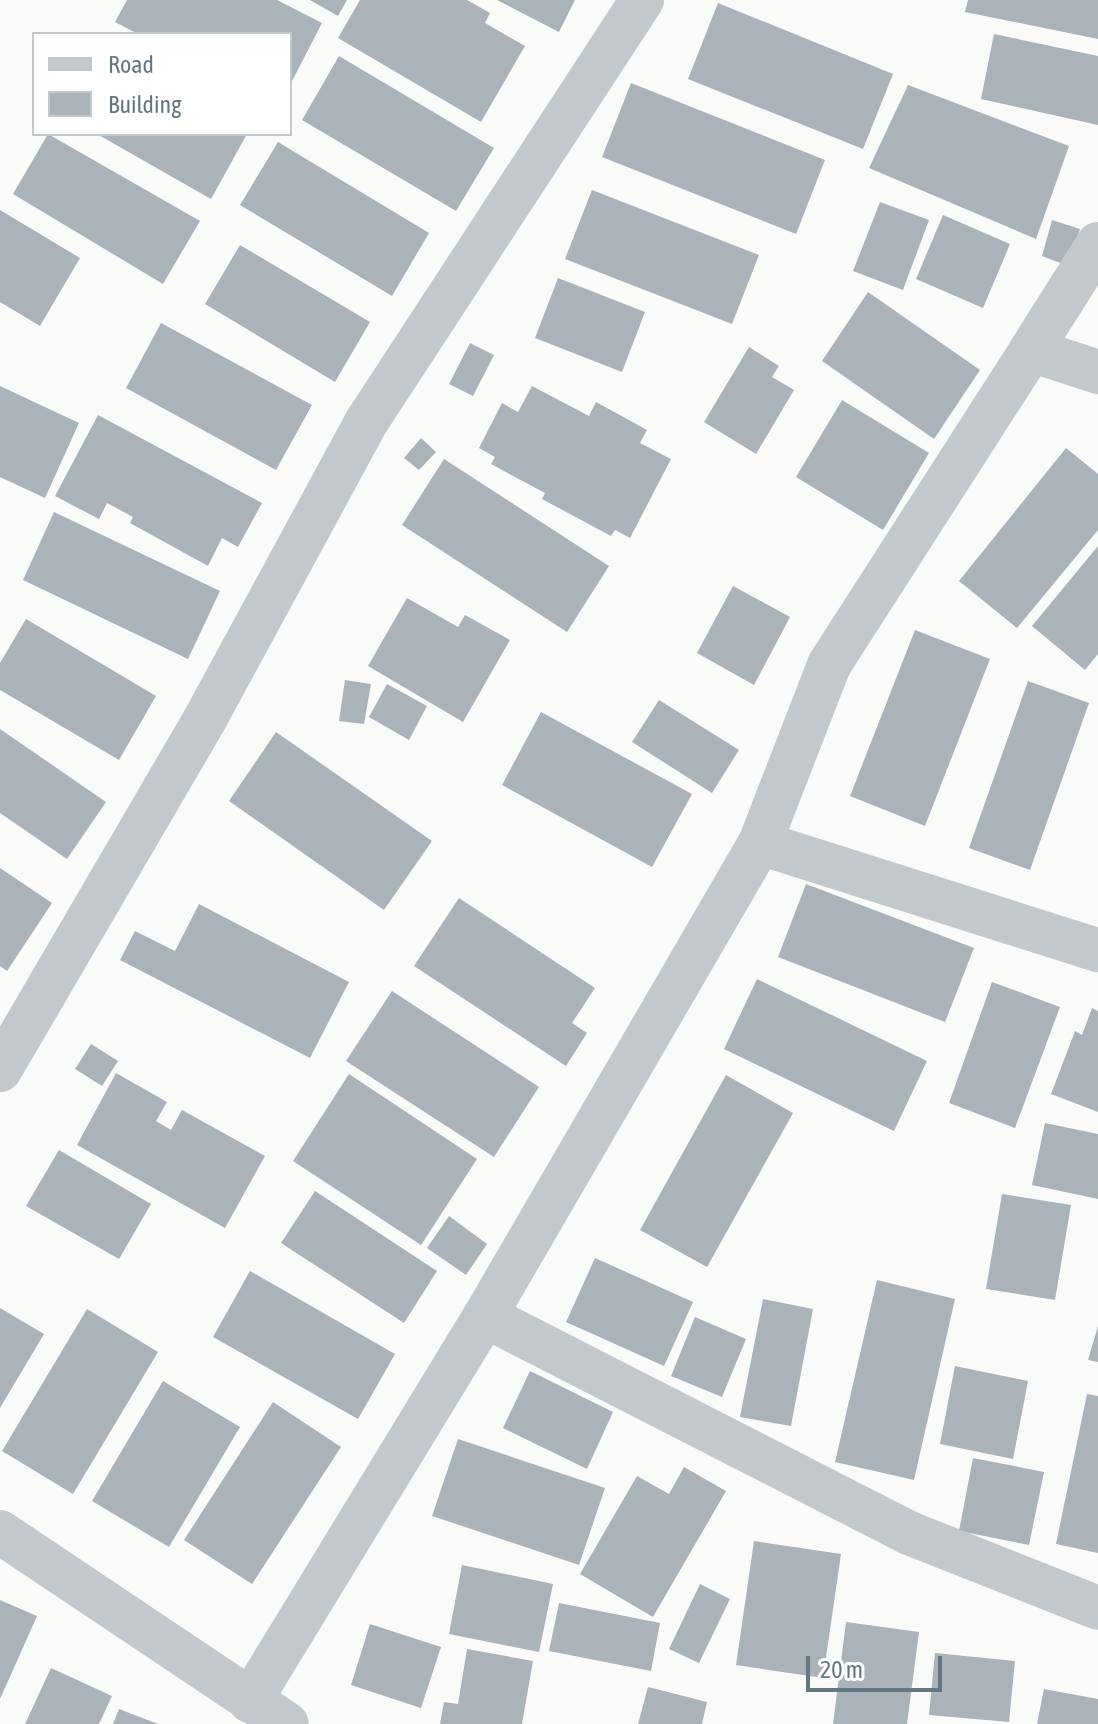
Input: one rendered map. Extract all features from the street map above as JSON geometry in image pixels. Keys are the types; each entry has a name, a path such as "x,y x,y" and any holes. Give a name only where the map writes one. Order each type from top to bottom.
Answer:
{"street":[{"path":"0,1070 204,721 367,421 642,0"},
{"path":"250,1701 485,1316 760,843 829,665 1098,244"},
{"path":"1031,350 1098,372"},
{"path":"760,843 1098,950"},
{"path":"485,1316 909,1533 1098,1608"},
{"path":"0,1532 287,1724"}],"building":[{"path":"127,0 277,0 322,23 292,81 292,32 134,32 115,22"},
{"path":"310,0 347,0 338,16"},
{"path":"360,0 467,0 490,13 485,23 525,46 481,122 338,38"},
{"path":"497,0 575,0 559,32"},
{"path":"968,0 1098,0 1098,39 965,12"},
{"path":"718,3 893,74 863,149 688,79"},
{"path":"994,34 1098,56 1098,125 981,99"},
{"path":"339,56 494,148 456,211 302,120"},
{"path":"631,83 825,160 796,234 602,157"},
{"path":"908,85 1069,146 1036,239 869,168"},
{"path":"47,136 51,136 200,221 163,284 13,194"},
{"path":"101,136 246,136 211,199"},
{"path":"278,142 429,233 392,296 240,205"},
{"path":"592,190 759,255 732,324 565,259"},
{"path":"880,202 929,220 903,290 853,271"},
{"path":"0,210 80,258 40,326 0,302"},
{"path":"943,215 1010,244 983,308 916,279"},
{"path":"1052,220 1080,229 1068,266 1042,256"},
{"path":"240,245 370,322 335,382 205,304"},
{"path":"558,278 645,312 622,372 535,338"},
{"path":"868,292 980,370 934,439 822,361"},
{"path":"161,323 312,405 276,470 126,388"},
{"path":"470,343 494,355 473,396 449,384"},
{"path":"749,347 779,366 772,377 794,390 756,454 704,422"},
{"path":"0,386 79,423 45,498 0,477"},
{"path":"532,386 589,416 596,402 647,430 640,443 671,459 630,538 615,530 611,536 542,499 545,493 491,464 495,457 479,448 502,403 518,412"},
{"path":"842,400 929,453 883,530 796,477"},
{"path":"98,415 262,503 238,547 222,538 208,566 130,523 133,517 107,503 99,519 55,496"},
{"path":"421,438 436,452 419,470 404,458"},
{"path":"1066,448 1098,474 1098,530 1017,628 959,581"},
{"path":"444,459 609,566 567,632 402,525"},
{"path":"54,512 220,591 188,659 23,580"},
{"path":"1098,546 1098,654 1085,670 1032,626"},
{"path":"733,586 790,617 754,685 697,653"},
{"path":"407,598 458,627 465,615 510,640 463,722 368,666"},
{"path":"26,619 156,696 119,760 0,690 0,663"},
{"path":"915,630 990,659 925,826 850,796"},
{"path":"345,680 371,684 364,724 339,721"},
{"path":"1028,681 1089,703 1030,870 969,848"},
{"path":"387,684 427,706 409,740 369,717"},
{"path":"659,700 739,750 712,793 632,742"},
{"path":"541,712 692,794 652,867 502,785"},
{"path":"0,729 106,802 67,859 0,813"},
{"path":"276,732 432,841 384,910 229,801"},
{"path":"0,868 52,903 7,971 0,966"},
{"path":"806,884 974,948 945,1022 778,957"},
{"path":"459,898 595,988 572,1023 587,1033 566,1066 414,966"},
{"path":"199,904 349,982 310,1058 120,960 135,931 175,951"},
{"path":"757,979 927,1061 894,1131 724,1049"},
{"path":"992,982 1060,1007 1015,1128 949,1103"},
{"path":"392,991 539,1087 494,1157 346,1061"},
{"path":"1092,1008 1098,1011 1098,1112 1051,1094 1075,1031 1082,1035"},
{"path":"91,1044 118,1061 102,1086 75,1069"},
{"path":"116,1073 167,1102 156,1121 171,1130 182,1110 265,1156 225,1228 77,1145"},
{"path":"349,1074 477,1159 421,1245 293,1161"},
{"path":"726,1075 793,1113 707,1267 640,1230"},
{"path":"1045,1123 1098,1134 1098,1199 1032,1185"},
{"path":"59,1150 151,1204 119,1259 26,1206"},
{"path":"315,1191 437,1271 404,1323 281,1243"},
{"path":"1002,1194 1071,1205 1055,1300 986,1289"},
{"path":"449,1216 487,1244 466,1275 427,1248"},
{"path":"595,1258 693,1302 664,1366 566,1322"},
{"path":"250,1271 395,1354 358,1419 213,1337"},
{"path":"877,1280 955,1299 914,1480 835,1462"},
{"path":"763,1299 813,1309 791,1426 740,1417"},
{"path":"0,1308 44,1334 0,1408"},
{"path":"87,1309 158,1352 73,1494 2,1451"},
{"path":"695,1317 746,1339 722,1397 671,1376"},
{"path":"1098,1326 1098,1362 1088,1360"},
{"path":"955,1366 1028,1381 1013,1459 940,1444"},
{"path":"530,1371 613,1412 587,1469 503,1428"},
{"path":"163,1381 240,1427 169,1547 92,1501"},
{"path":"1087,1394 1098,1396 1098,1553 1056,1544"},
{"path":"273,1402 341,1447 252,1584 184,1540"},
{"path":"458,1439 605,1488 579,1565 432,1516"},
{"path":"973,1458 1044,1472 1029,1545 959,1531"},
{"path":"684,1467 726,1491 653,1617 580,1574 637,1476 669,1494"},
{"path":"754,1541 841,1554 823,1678 736,1665"},
{"path":"462,1565 553,1584 539,1652 449,1634"},
{"path":"700,1584 730,1599 699,1663 669,1649"},
{"path":"0,1600 37,1616 0,1699"},
{"path":"559,1603 660,1623 651,1671 549,1651"},
{"path":"846,1622 919,1632 907,1724 833,1724"},
{"path":"370,1624 441,1647 421,1708 351,1685"},
{"path":"467,1649 533,1661 522,1724 440,1724 444,1702 458,1704"},
{"path":"935,1653 1015,1661 1009,1722 929,1715"},
{"path":"51,1668 112,1696 99,1724 25,1724"},
{"path":"648,1687 707,1702 702,1724 638,1724"},
{"path":"1044,1689 1098,1699 1098,1724 1037,1724"},
{"path":"119,1709 158,1724 113,1724"}]}
